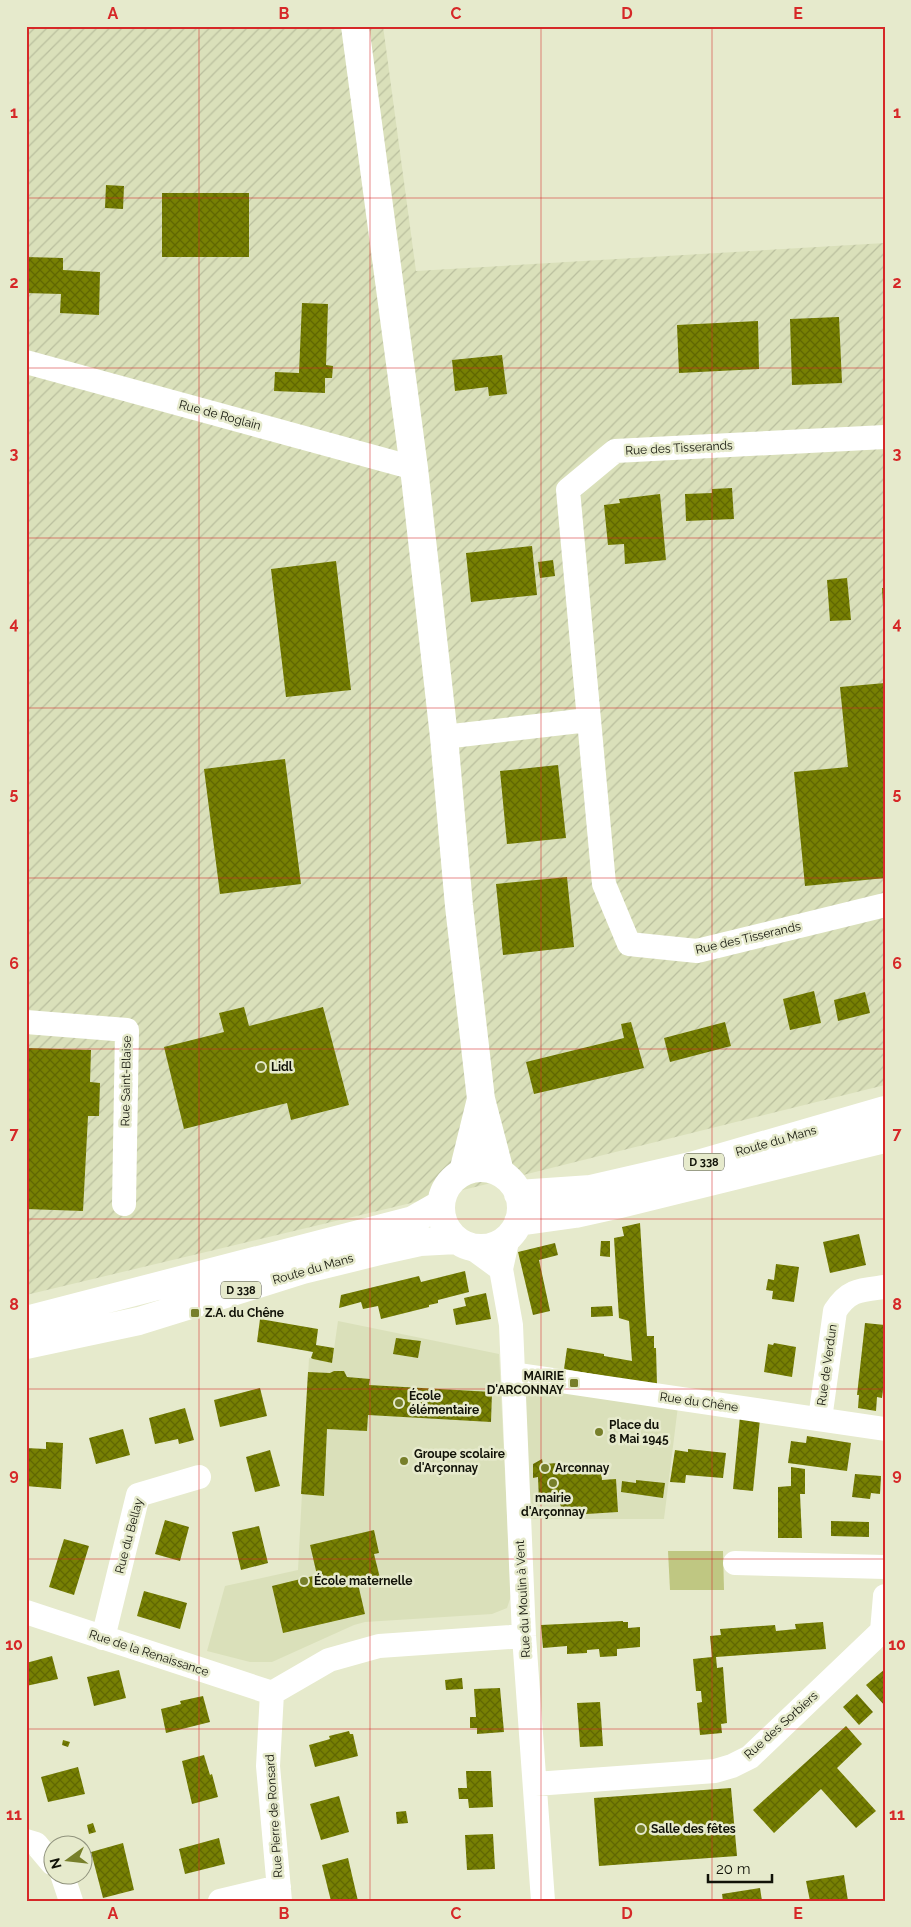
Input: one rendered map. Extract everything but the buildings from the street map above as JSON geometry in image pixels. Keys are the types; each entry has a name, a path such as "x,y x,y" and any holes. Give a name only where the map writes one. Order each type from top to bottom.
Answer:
{"main road":[{"path":"355,26 414,468 481,1099 500,1172"},
{"path":"463,1172 481,1099"},
{"name":"Route du Mans","path":"518,1194 591,1189 691,1166 885,1110"},
{"name":"Route du Mans","path":"513,1230 885,1139"},
{"path":"481,1168 500,1172 511,1182 518,1194 521,1208 513,1230 497,1244 484,1248 464,1243 448,1230 442,1218 441,1204 445,1191 452,1180 463,1172 481,1168"},
{"name":"Route du Mans","path":"26,1320 413,1220 441,1204"},
{"name":"Route du Mans","path":"26,1344 139,1321 303,1270 380,1251 420,1242 464,1243"}],"street":[{"name":"Rue de Roglain","path":"26,362 414,468"},
{"name":"Rue des Tisserands","path":"885,437 615,451 568,490 604,884 629,944 697,951 885,905"},
{"path":"444,737 588,720"},
{"name":"Rue Saint-Blaise","path":"26,1022 127,1030 124,1204"},
{"name":"Rue du Moulin à Vent","path":"513,1230 501,1268 511,1325 524,1636 543,1901"},
{"path":"464,1243 501,1268"},
{"name":"Rue de Verdun","path":"820,1419 835,1310 842,1300 856,1290 885,1287"},
{"name":"Rue du Chêne","path":"513,1374 885,1429"},
{"name":"Rue du Bellay","path":"103,1638 138,1495 199,1477"},
{"path":"735,1563 885,1566"},
{"name":"Rue des Sorbiers","path":"535,1784 715,1771 732,1766 750,1757 882,1631 885,1596"},
{"name":"Rue de la Renaissance","path":"26,1612 272,1693"},
{"path":"272,1693 330,1660 379,1646 524,1636"},
{"name":"Rue Pierre de Ronsard","path":"272,1693 268,1766 279,1894"},
{"path":"26,1841 36,1844 42,1851"},
{"path":"65,1884 71,1901"},
{"path":"220,1901 279,1894"}],"shaded area":[{"path":"26,26 383,26 416,271 885,243 885,1085 411,1203 26,1295"},
{"name":"Groupe scolaire d'Arçonnay","path":"338,1321 499,1354 511,1596 507,1608 492,1614 365,1622 354,1625 272,1662 250,1662 207,1651 225,1586 298,1570 309,1358 332,1363"},
{"path":"518,1381 678,1406 664,1519 526,1519"}],"green space":[{"path":"668,1551 723,1551 724,1590 670,1590"}],"place":[{"name":"Lidl","path":"261,1067"},
{"name":"Z.A. du Chêne","path":"195,1313"},
{"name":"MAIRIE D'ARCONNAY","path":"574,1383"},
{"name":"École élémentaire","path":"399,1403"},
{"name":"Place du 8 Mai 1945","path":"599,1432"},
{"name":"Groupe scolaire d'Arçonnay","path":"404,1461"},
{"name":"Arconnay","path":"545,1468"},
{"name":"mairie d'Arçonnay","path":"553,1483"},
{"name":"École maternelle","path":"304,1581"},
{"name":"Salle des fêtes","path":"641,1829"}]}
